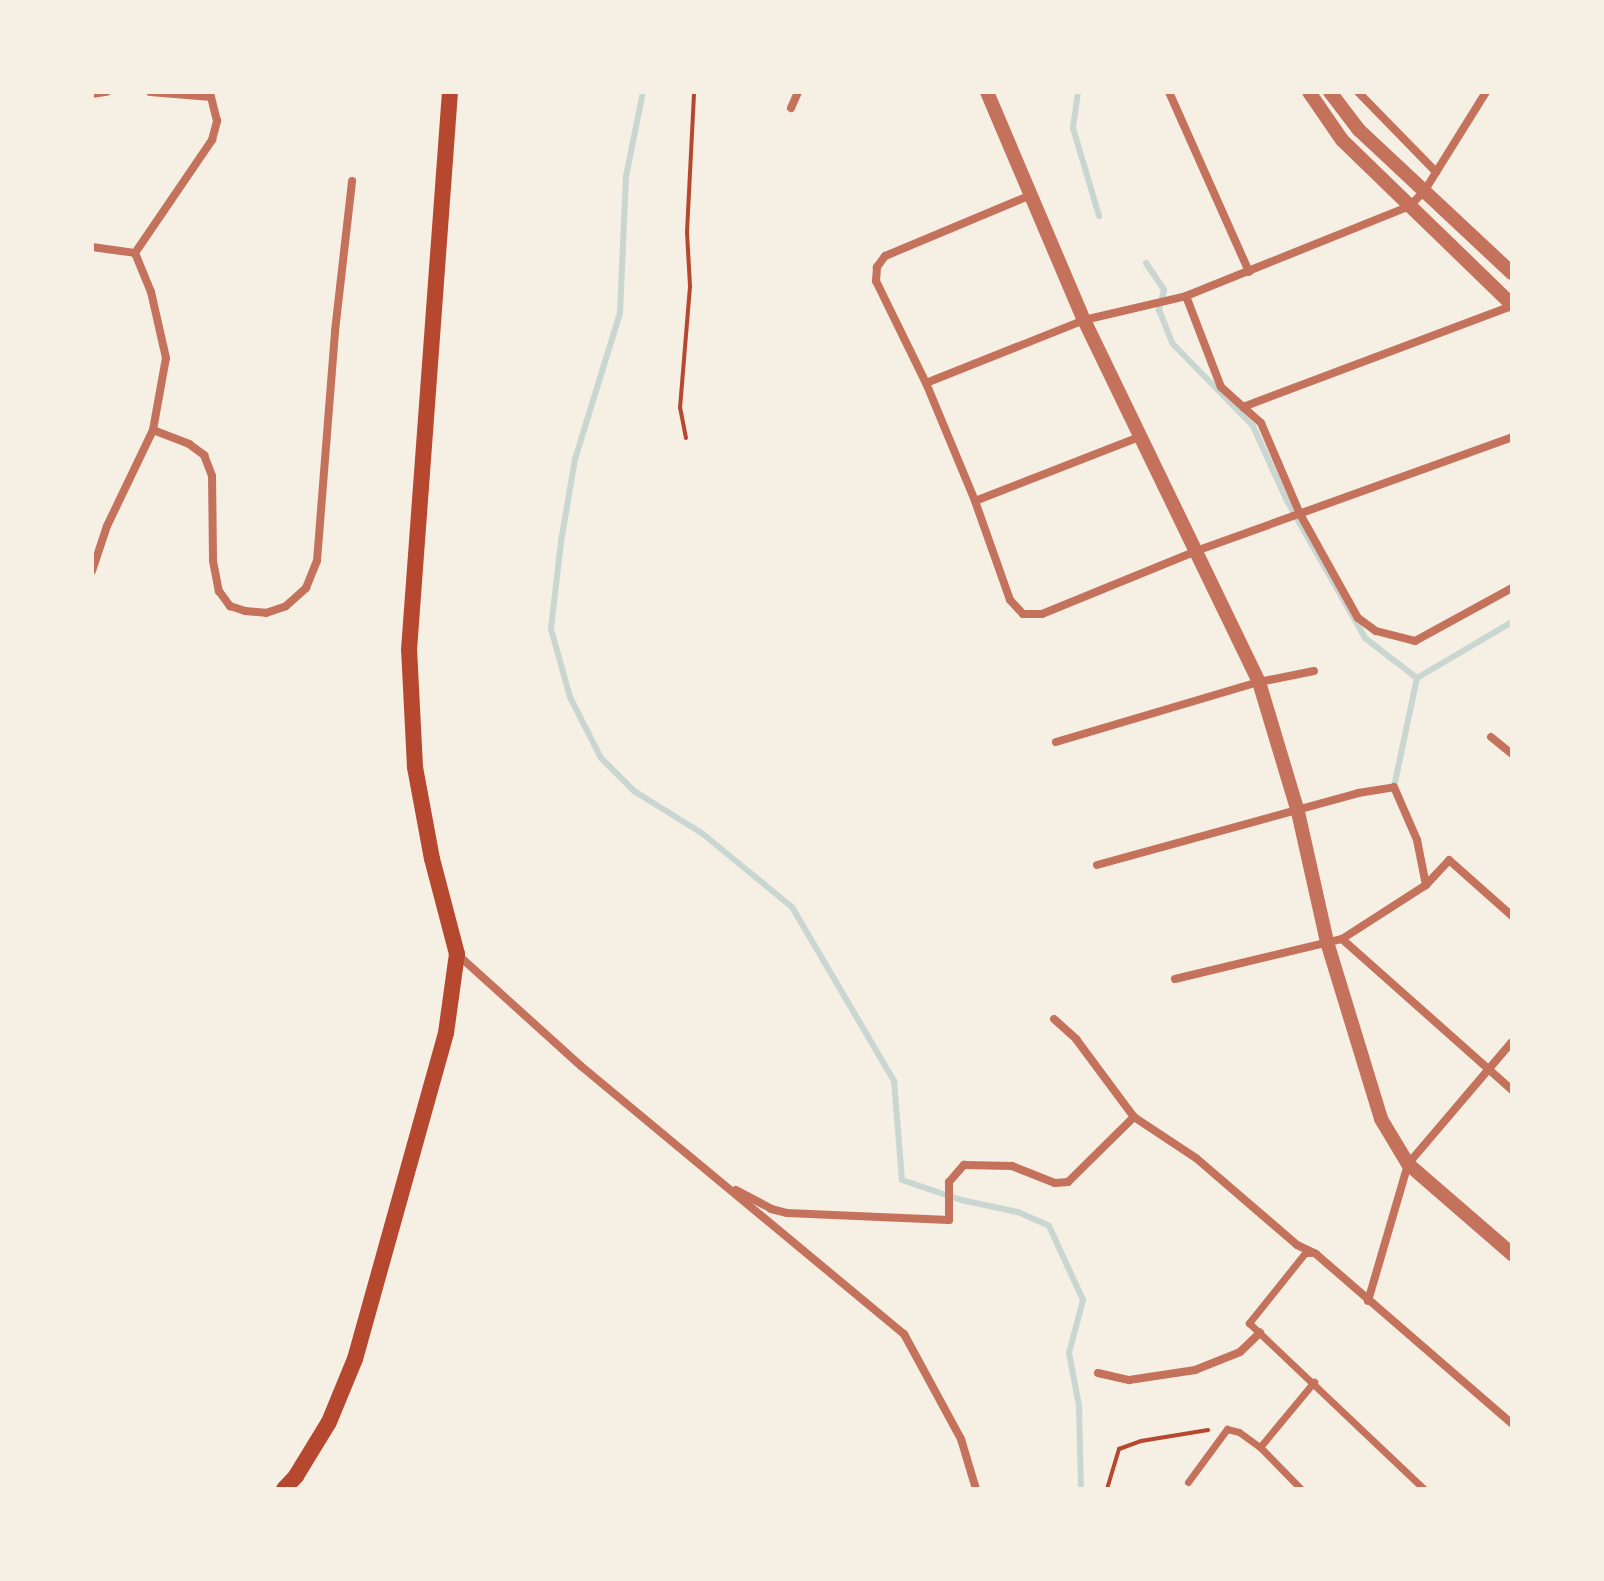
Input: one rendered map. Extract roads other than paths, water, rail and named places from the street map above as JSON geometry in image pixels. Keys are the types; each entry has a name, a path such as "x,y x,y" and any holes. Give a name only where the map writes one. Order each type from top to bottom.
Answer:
{"main road":[{"path":"284,1489 296,1476 329,1422 355,1359 446,1033 457,954 432,859 415,767 409,650 450,92"}],"street":[{"path":"92,94 107,92"},
{"path":"135,253 212,140 217,121 211,97 150,92"},
{"path":"791,108 798,92"},
{"path":"987,92 1084,320 1143,436 1259,682 1334,940 1381,1119 1408,1164 1512,1254"},
{"path":"1169,92 1249,272"},
{"path":"1243,407 1512,306 1342,140 1309,92"},
{"path":"1330,92 1359,130 1512,273"},
{"path":"1358,92 1436,172"},
{"path":"926,383 1084,320 1181,297 1410,206 1425,190 1486,92"},
{"path":"153,430 189,444 204,455 212,476 213,561 219,591 230,606 266,613 286,606 306,588 317,561 335,331 352,181"},
{"path":"1031,195 885,256 877,267 876,281 926,383 975,501 1010,600 1023,614 1042,614 1196,551 1512,437"},
{"path":"92,247 135,253"},
{"path":"92,571 107,526 153,430 166,358 151,292 135,253"},
{"path":"1181,297 1221,387 1261,423 1299,514 1343,597 1358,618 1376,631 1415,641 1512,588"},
{"path":"975,501 1143,436"},
{"path":"1056,742 1259,682 1314,671"},
{"path":"1491,737 1512,754"},
{"path":"1097,865 1358,793 1394,787 1417,840 1426,885"},
{"path":"1175,979 1334,940 1426,885 1449,860 1512,916"},
{"path":"1334,940 1512,1090"},
{"path":"457,954 581,1066 904,1334 961,1439 976,1489"},
{"path":"1054,1019 1076,1039 1134,1117 1196,1158 1310,1253"},
{"path":"1368,1301 1408,1164 1512,1042"},
{"path":"718,1180 771,1209 845,1218 901,1216 949,1220 949,1185 964,1165 1012,1166 1055,1183 1068,1182 1134,1117"},
{"path":"1424,1489 1249,1323 1305,1253 1316,1254 1512,1424"},
{"path":"1098,1373 1129,1380 1195,1370 1240,1352 1260,1333"},
{"path":"1260,1447 1314,1382"},
{"path":"1188,1482 1227,1429 1239,1432 1260,1447 1301,1489"}],"waterway":[{"path":"643,92 626,176 620,313 575,459 561,542 551,629 570,697 601,758 634,791 703,834 792,907 894,1081 902,1180 961,1200 1018,1212 1049,1226 1083,1300 1069,1353 1079,1406 1081,1489"},
{"path":"1078,92 1073,128 1099,216"},
{"path":"1146,263 1164,290 1159,310 1172,343 1253,426 1287,501 1365,638 1417,678"},
{"path":"1394,787 1417,678 1512,622"}]}
